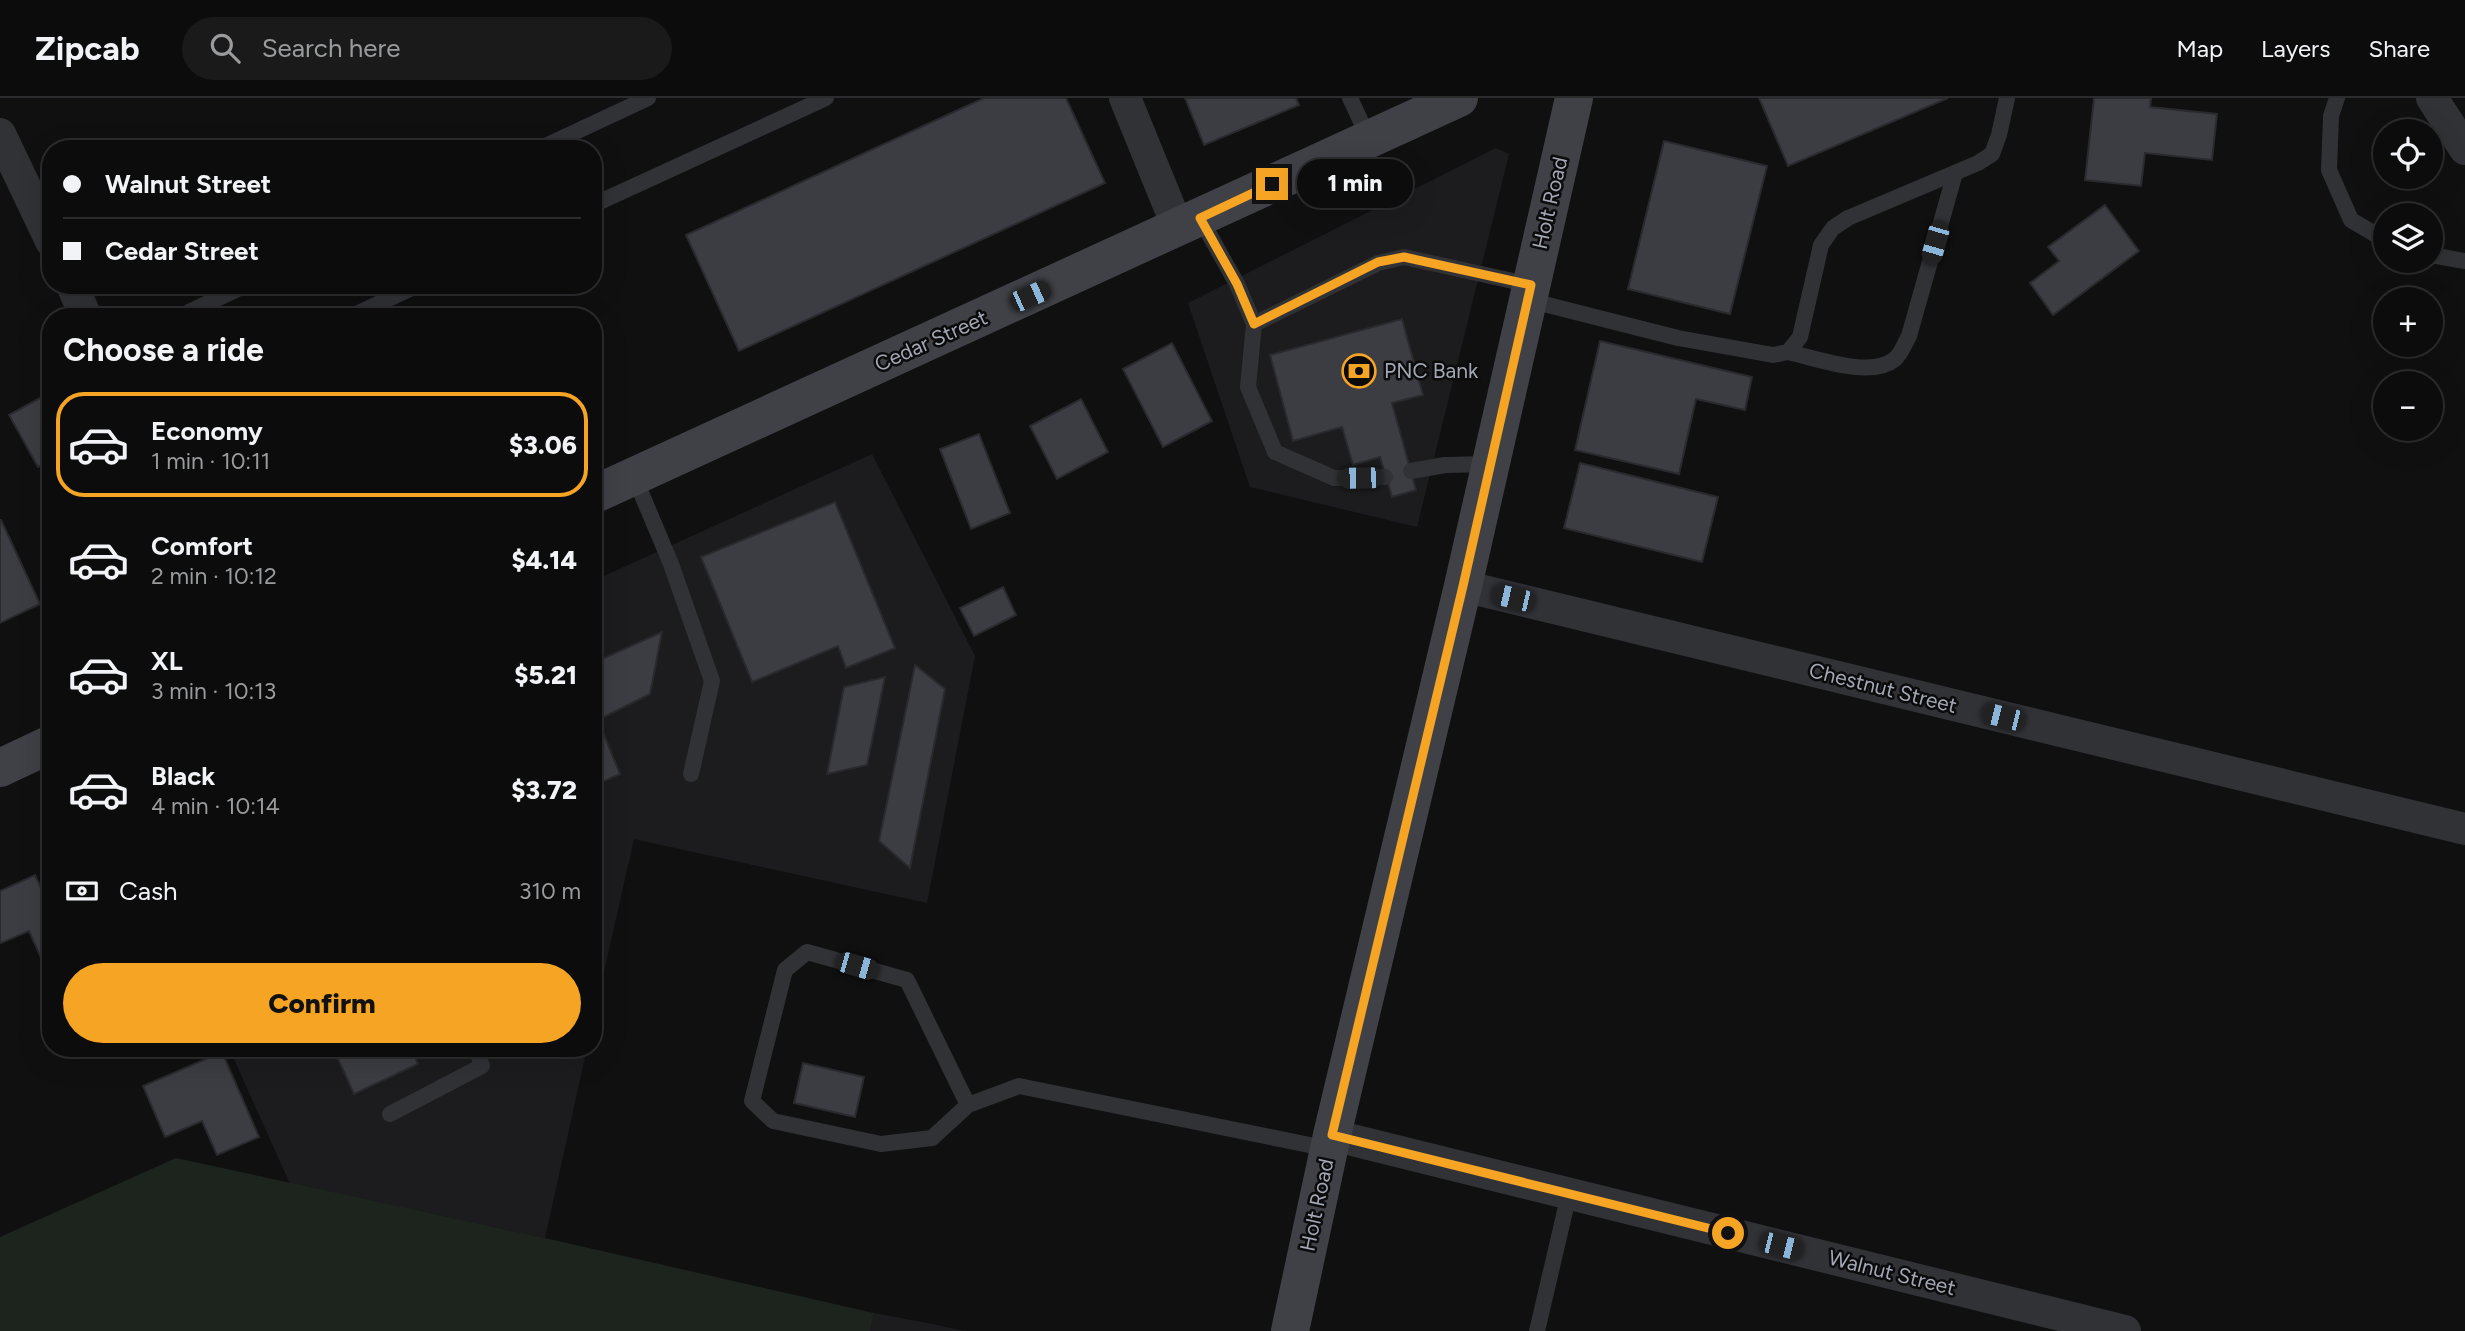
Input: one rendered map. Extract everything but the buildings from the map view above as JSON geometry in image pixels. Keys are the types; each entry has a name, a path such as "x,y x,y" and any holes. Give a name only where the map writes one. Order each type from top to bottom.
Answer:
{"main road":[{"name":"Cedar Street","path":"602,491 1459,98"},
{"name":"Holt Road","path":"1290,1331 1331,1142 1463,586 1574,98"},
{"path":"0,768 42,748"}],"street":[{"path":"1125,98 1189,223"},
{"path":"2432,98 2465,149"},
{"path":"0,134 42,222"},
{"name":"Chestnut Street","path":"1463,586 2465,829"},
{"name":"Walnut Street","path":"1331,1142 1569,1194 2125,1331"}],"lane":[{"path":"558,140 648,98"},
{"path":"602,201 826,98"},
{"path":"1350,98 1369,139"},
{"path":"1788,352 1800,337 1821,245 1833,228 1848,218 1955,173 1992,154 2007,98"},
{"path":"2337,98 2331,116 2329,170 2351,220 2373,233"},
{"path":"1254,324 1378,262 1404,257 1530,292 1678,338 1773,355 1788,352 1859,368 1880,368 1897,359 1909,336 1955,173"},
{"path":"1189,223 1237,284 1254,324 1248,387 1275,452 1334,478 1385,477"},
{"path":"2443,257 2465,261"},
{"path":"197,308 227,294"},
{"path":"369,308 399,294"},
{"path":"1411,471 1445,465 1491,464"},
{"path":"634,476 671,564 712,681 691,774"},
{"path":"968,1105 906,980 807,953 785,970 752,1101 773,1121 881,1144 932,1138 968,1105 1019,1086 1331,1142"},
{"path":"390,1114 482,1066 479,1057"},
{"path":"1537,1331 1569,1194"}],"shaded area":[{"path":"1496,148 1509,154 1417,527 1250,487 1188,303"},
{"path":"872,454 975,656 927,903 634,839 602,981 602,577"},
{"path":"233,1057 585,1057 545,1238 290,1184"},
{"path":"176,1158 874,1313 870,1331 0,1331 0,1237"},
{"path":"874,1313 933,1324 964,1331 870,1331"}],"place":[{"name":"PNC Bank","path":"1359,371"}],"route":[{"path":"1272,184 1200,218 1237,284 1254,324 1378,262 1404,257 1531,285 1463,586 1332,1135 1728,1233"}]}
